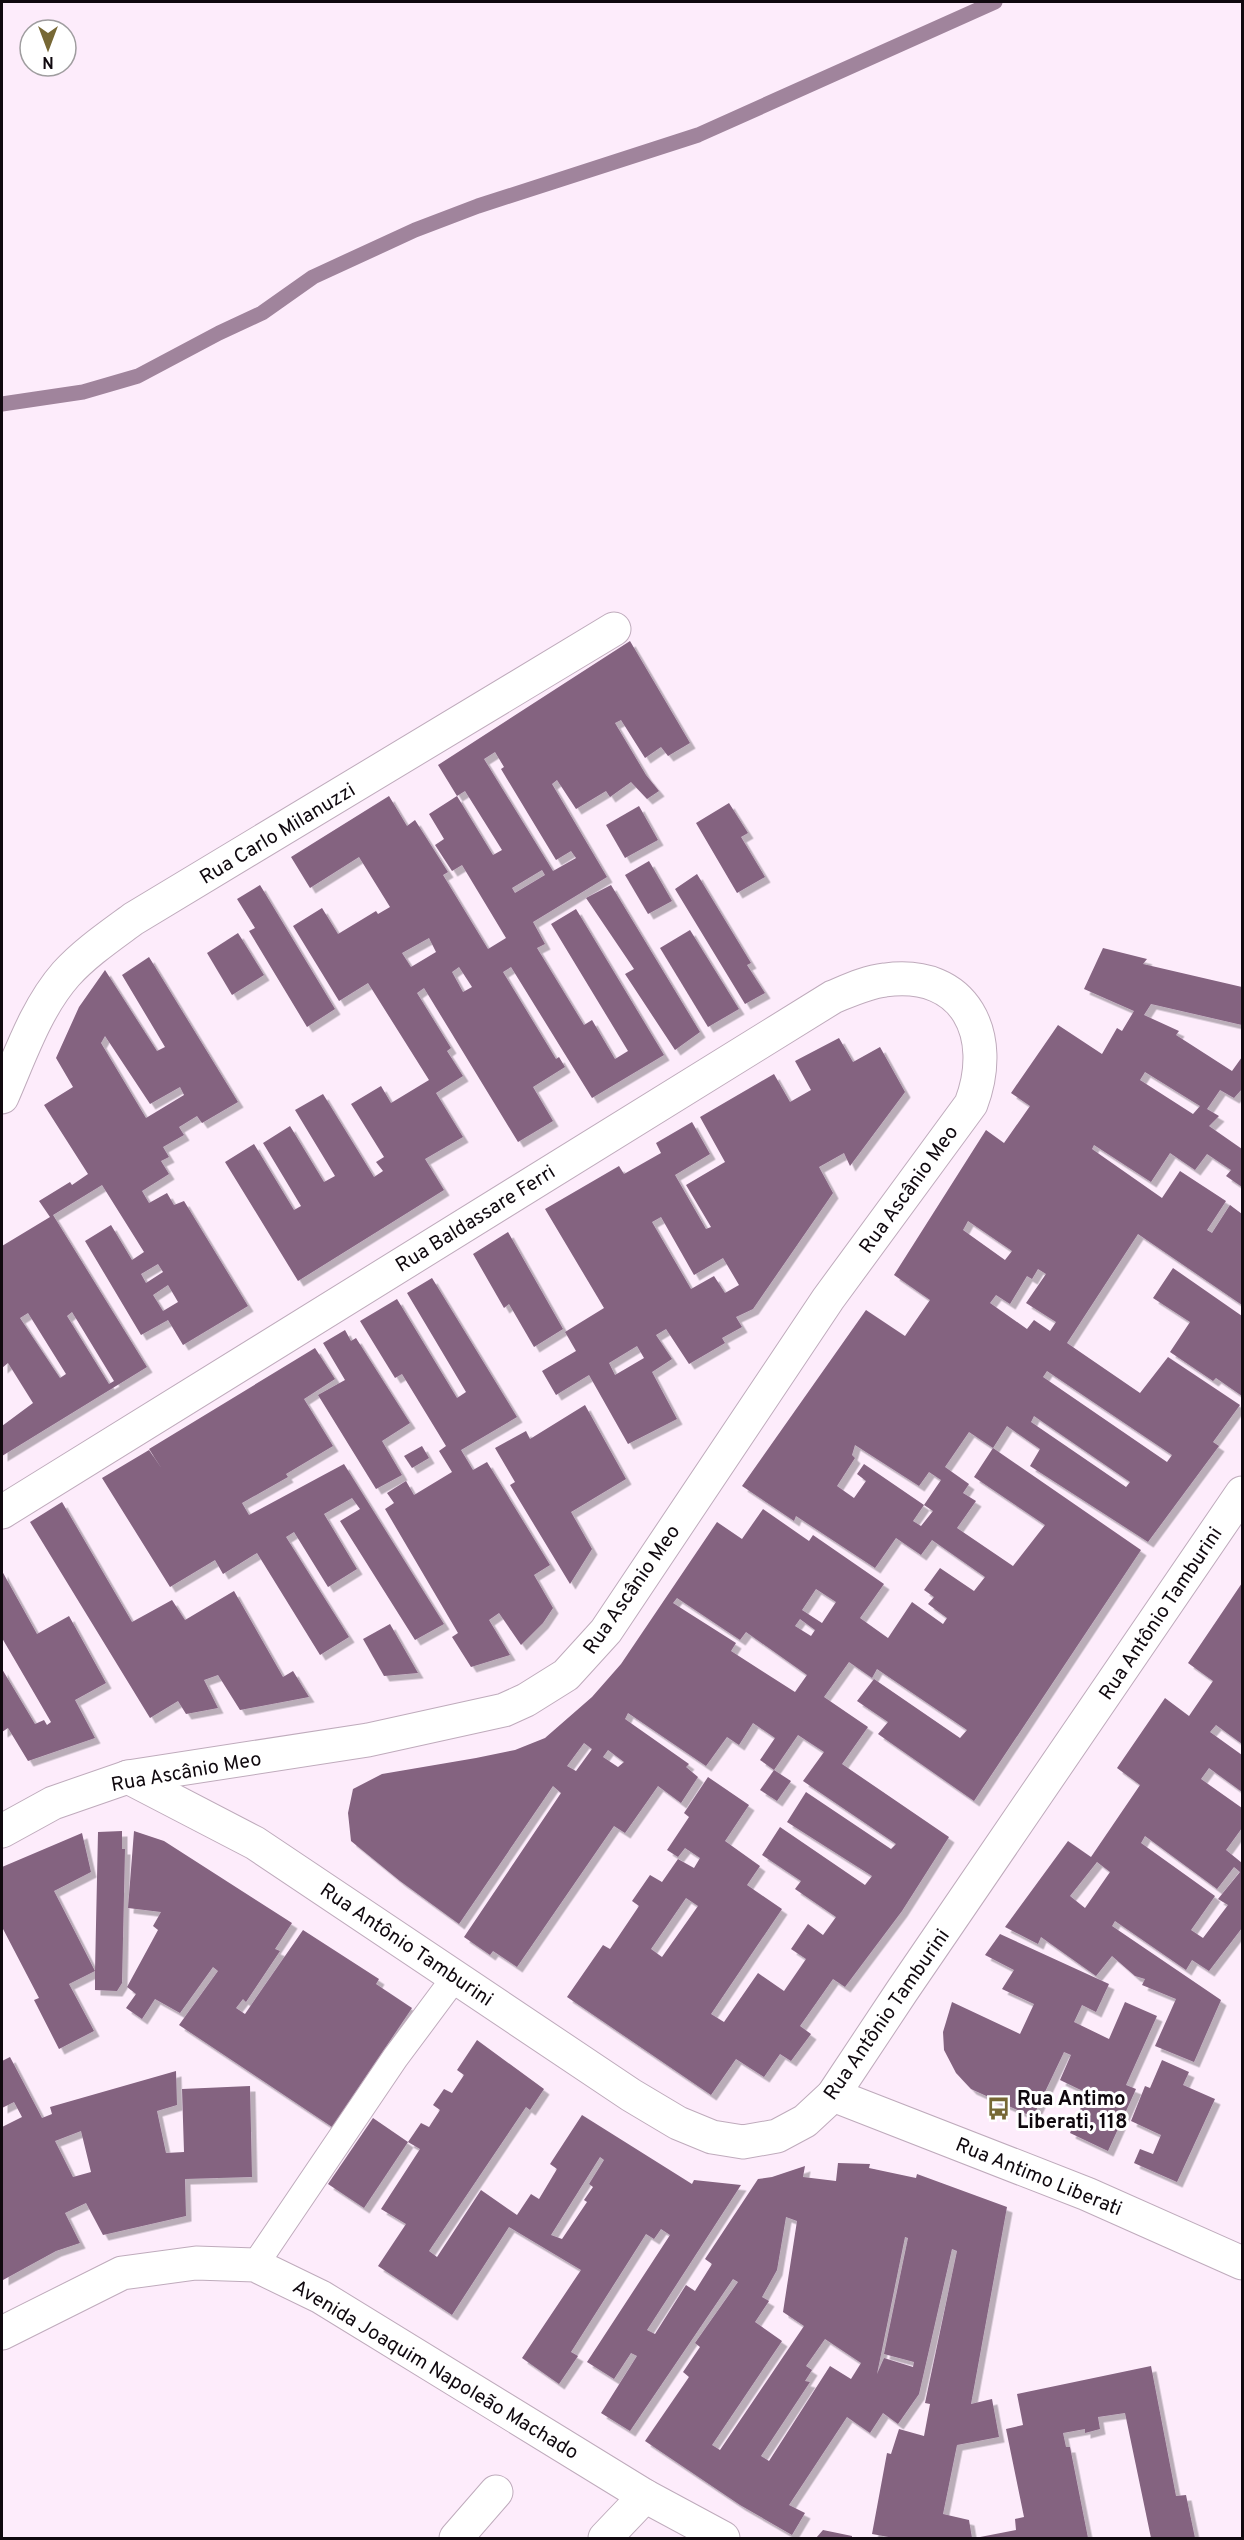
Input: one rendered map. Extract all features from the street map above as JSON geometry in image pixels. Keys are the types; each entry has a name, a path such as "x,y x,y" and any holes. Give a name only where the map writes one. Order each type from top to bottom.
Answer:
{"street":[{"name":"Rua Carlo Milanuzzi","path":"2,1097 36,1021 50,998 65,975 94,948 133,919 614,628"},
{"name":"Rua Baldassare Ferri","path":"2,1512 833,997 864,984 886,980 907,980 927,983 944,990 960,1003"},
{"name":"Rua Ascânio Meo","path":"2,1831 52,1803 128,1777 368,1740 475,1718 504,1710 526,1700 566,1675 606,1631 828,1299 971,1104 980,1081 981,1046 973,1020 960,1003"},
{"name":"Rua Antônio Tamburini","path":"128,1777 255,1843 631,2095 678,2123 712,2137 743,2142 777,2136 805,2121 833,2095 902,1990 1242,1493"},
{"name":"Rua Antimo Liberati","path":"833,2095 1087,2194 1242,2263"},
{"name":"Avenida Joaquim Napoleão Machado","path":"2,2333 122,2273 196,2263 255,2265 321,2297 645,2496 723,2538"},
{"path":"456,2538 496,2492"},
{"path":"606,2538 645,2496"}],"lane":[{"path":"255,2265 395,2058 456,1976"}],"building":[{"path":"630,641 690,743 668,756 661,747 645,758 621,720 615,723 646,775 659,791 647,799 631,782 610,797 606,791 576,809 557,780 552,784 607,877 533,922 545,944 537,948 584,1025 592,1020 615,1059 628,1051 551,924 576,909 664,1055 592,1098 511,967 503,972 556,1059 559,1057 565,1067 533,1087 553,1121 518,1142 424,988 417,993 451,1048 447,1051 463,1076 436,1093 463,1137 425,1159 444,1190 298,1281 225,1162 254,1144 294,1210 301,1206 263,1143 290,1126 324,1182 335,1176 295,1110 323,1094 374,1177 383,1171 376,1162 384,1157 351,1104 381,1086 391,1103 429,1080 368,983 339,1001 293,926 322,908 338,934 376,911 378,914 390,907 359,857 310,888 291,857 389,796 407,826 415,820 448,872 443,875 488,949 506,938 462,865 452,871 435,845 444,839 429,814 457,796 438,765","holes":["495,752 504,767 501,769 556,860 571,851 576,858 553,871 484,759","465,791 502,850 493,855 457,796","542,870 545,875 515,893 512,888","429,938 436,952 411,967 402,953","459,967 472,987 463,992 452,972"]},
{"path":"729,803 748,833 741,837 765,877 737,893 696,823"},
{"path":"639,806 658,840 625,858 606,825"},
{"path":"649,861 672,901 648,914 625,875"},
{"path":"697,874 751,963 747,965 765,993 745,1004 675,889"},
{"path":"260,885 335,1009 307,1027 249,931 255,928 237,899"},
{"path":"611,885 700,1032 675,1050 625,974 634,969 586,898"},
{"path":"690,930 739,1009 708,1027 660,948"},
{"path":"238,933 264,975 232,995 207,953"},
{"path":"1103,948 1147,959 1143,964 1242,987 1242,1025 1151,1004 1144,1015 1179,1031 1176,1035 1232,1071 1242,1057 1242,1089 1234,1098 1220,1090 1207,1109 1219,1116 1209,1126 1242,1149 1242,1187 1226,1176 1231,1170 1207,1154 1195,1170 1170,1153 1151,1182 1094,1145 1092,1149 1162,1198 1180,1171 1226,1201 1207,1230 1212,1233 1230,1205 1242,1214 1242,1305 1138,1234 1067,1343 1140,1393 1168,1357 1240,1405 1213,1442 1219,1446 1148,1542 1030,1466 1040,1449 1007,1426 993,1448 1141,1550 974,1801 878,1734 888,1722 857,1701 874,1679 960,1738 967,1730 877,1669 872,1678 849,1662 824,1697 868,1727 842,1764 949,1837 902,1911 845,1987 833,1979 800,2026 811,2034 791,2061 780,2054 764,2077 736,2059 711,2095 567,1997 603,1945 610,1949 639,1906 632,1901 650,1875 662,1882 678,1859 694,1868 700,1858 685,1848 678,1857 667,1850 689,1817 684,1813 708,1777 749,1805 725,1841 760,1866 747,1885 782,1909 711,2014 724,2022 758,1973 784,1991 806,1959 791,1949 808,1924 823,1935 836,1917 795,1889 801,1881 762,1855 780,1827 865,1885 872,1876 787,1822 806,1792 891,1849 896,1844 803,1781 824,1752 798,1735 774,1770 760,1760 775,1738 753,1723 739,1745 727,1737 706,1766 628,1713 625,1719 689,1764 686,1767 698,1777 681,1803 658,1786 625,1833 614,1826 517,1967 493,1951 490,1955 464,1937 561,1793 553,1786 459,1924 400,1881 351,1841 348,1813 353,1789 382,1774 515,1750 545,1738 592,1697 621,1664 717,1522 742,1539 763,1509 809,1541 813,1535 884,1584 860,1618 888,1638 912,1602 943,1624 947,1618 928,1604 934,1597 924,1590 940,1568 974,1591 985,1577 932,1540 921,1555 896,1538 875,1568 796,1516 794,1521 742,1486 866,1310 905,1336 930,1300 894,1275 986,1130 1004,1143 1030,1106 1011,1093 1058,1025 1102,1054 1117,1028 1122,1031 1134,1011 1084,989","holes":["1145,1072 1200,1106 1193,1114 1140,1080","968,1221 1012,1251 1005,1260 963,1230","1038,1269 1046,1274 1026,1303 1056,1322 1050,1331 1034,1320 1027,1329 990,1303 996,1295 1010,1304 1027,1276 1032,1279","1047,1371 1172,1455 1167,1462 1043,1377","1034,1416 1130,1482 1126,1487 1031,1422","969,1432 993,1448 974,1477 1045,1525 1013,1566 957,1528 976,1501 963,1493 969,1484 945,1467","855,1445 919,1486 929,1472 941,1480 924,1505 864,1464 857,1474 866,1481 854,1498 837,1486 855,1458 852,1455","924,1505 933,1511 921,1526 913,1521","816,1589 836,1602 822,1623 802,1610","677,1598 740,1640 746,1632 807,1675 795,1692 731,1651 736,1643 673,1603","800,1619 815,1630 811,1636 795,1626","584,1743 592,1749 576,1771 567,1766","608,1750 624,1762 618,1767 603,1757","686,1898 698,1906 662,1957 651,1949"]},
{"path":"149,957 238,1102 202,1123 197,1116 179,1127 184,1135 163,1147 169,1157 161,1161 169,1174 142,1191 149,1203 167,1193 174,1205 184,1201 248,1306 183,1345 168,1320 141,1335 85,1241 111,1225 132,1260 144,1252 102,1185 53,1215 147,1367 2,1456 2,1426 33,1403 8,1363 2,1368 2,1246 50,1217 39,1201 70,1182 72,1185 88,1174 44,1105 73,1087 56,1058 79,1007 105,970 157,1051 165,1047 122,975","holes":["105,1036 150,1104 180,1087 184,1095 146,1118 101,1043","158,1264 163,1272 146,1283 141,1274","168,1285 178,1302 163,1311 153,1295","72,1312 114,1381 109,1384 67,1316","28,1313 66,1374 60,1378 20,1318"]},
{"path":"839,1038 853,1062 880,1047 905,1092 850,1166 844,1153 819,1167 833,1193 753,1309 736,1317 742,1327 722,1338 725,1343 689,1364 666,1329 656,1335 672,1359 652,1372 677,1419 628,1444 589,1375 556,1395 542,1371 576,1351 565,1332 604,1308 545,1209 619,1166 624,1174 661,1153 656,1143 692,1122 710,1154 675,1175 706,1229 711,1227 686,1185 725,1162 700,1117 774,1074 790,1102 811,1090 795,1061","holes":["661,1217 694,1275 723,1258 739,1285 725,1293 714,1276 691,1289 652,1222","637,1346 644,1358 615,1375 609,1363"]},
{"path":"508,1232 563,1329 534,1347 509,1304 504,1308 473,1254"},
{"path":"1173,1268 1242,1316 1242,1396 1216,1378 1213,1381 1170,1352 1190,1322 1153,1298"},
{"path":"432,1278 517,1417 461,1450 473,1470 487,1462 550,1565 534,1575 553,1608 543,1623 521,1645 499,1613 489,1620 510,1655 471,1667 452,1637 458,1633 385,1509 394,1503 387,1493 406,1481 414,1495 452,1472 439,1451 446,1446 402,1374 395,1378 360,1321 397,1299 457,1398 466,1392 407,1293"},
{"path":"345,1330 351,1341 356,1338 410,1423 382,1441 402,1475 376,1489 318,1395 345,1380 323,1343"},
{"path":"315,1348 335,1379 304,1399 333,1446 286,1474 288,1477 242,1503 249,1515 344,1464 444,1624 415,1640 340,1521 360,1509 352,1498 324,1514 357,1569 328,1587 294,1532 286,1537 349,1637 320,1655 257,1553 223,1574 215,1560 170,1587 102,1478 149,1450 162,1469 149,1449"},
{"path":"585,1405 626,1479 571,1512 592,1549 570,1584 510,1485 515,1482 495,1448 526,1431 530,1439"},
{"path":"422,1446 429,1458 412,1468 404,1456"},
{"path":"62,1502 132,1622 172,1600 185,1620 234,1591 283,1677 293,1671 309,1697 240,1710 218,1675 204,1680 218,1708 186,1714 178,1701 150,1718 30,1522"},
{"path":"2,1571 37,1634 69,1616 106,1683 75,1700 95,1738 28,1761 8,1728 2,1732 2,1669 35,1724 44,1720 47,1725 51,1722 2,1638"},
{"path":"1242,1583 1242,1744 1216,1725 1210,1732 1242,1755 1242,1792 1209,1768 1201,1779 1242,1808 1242,1828 1226,1850 1242,1863 1242,1928 1209,1971 1192,1960 1186,1970 1115,1921 1112,1926 1221,2000 1194,2062 1155,2046 1176,1999 1142,1985 1145,1979 1135,1976 1112,1956 1096,1976 1041,1937 1038,1944 1005,1927 1068,1841 1091,1857 1140,1785 1117,1768 1165,1698 1189,1716 1213,1681 1188,1663","holes":["1145,1836 1217,1889 1234,1867 1240,1872 1218,1899 1228,1905 1203,1938 1191,1930 1215,1896 1141,1843","1097,1862 1110,1872 1085,1908 1070,1896"]},
{"path":"390,1624 418,1673 384,1676 363,1639"},
{"path":"774,1770 791,1781 777,1801 760,1790"},
{"path":"122,1831 122,1849 125,1849 122,1983 117,1991 95,1990 98,1832"},
{"path":"134,1831 164,1841 292,1923 275,1949 280,1951 246,2002 243,1999 236,2008 245,2014 303,1930 379,1979 376,1984 412,2008 332,2127 179,2025 218,1971 213,1967 180,2013 155,1999 142,2019 126,2008 136,1994 127,1987 158,1930 153,1926 161,1912 128,1908"},
{"path":"82,1833 91,1872 54,1891 95,1971 69,1984 94,2031 59,2049 34,2000 39,1998 2,1927 2,1867"},
{"path":"1000,1934 1109,1984 1096,2012 1082,2005 1074,2022 1109,2039 1125,2002 1157,2016 1126,2085 1136,2089 1108,2151 1070,2133 1087,2093 1060,2080 1071,2055 1064,2052 1033,2117 971,2089 956,2073 944,2050 943,2032 952,2002 1020,2034 1034,2004 1002,1989 1014,1970 985,1955"},
{"path":"477,2040 544,2089 530,2110 526,2107 429,2251 437,2257 481,2190 517,2215 531,2194 539,2199 557,2169 550,2164 582,2115 692,2184 694,2180 741,2185 647,2330 655,2334 686,2285 695,2291 712,2264 705,2259 758,2179 772,2177 805,2166 803,2177 836,2181 838,2163 870,2164 869,2168 916,2178 917,2174 1007,2207 971,2404 992,2399 999,2437 957,2445 943,2514 969,2520 972,2538 894,2538 872,2534 887,2453 891,2454 899,2429 924,2436 930,2404 925,2403 957,2251 952,2249 919,2394 898,2424 883,2413 870,2433 847,2417 789,2505 805,2513 792,2535 740,2505 645,2441 689,2377 683,2372 700,2347 695,2343 738,2282 733,2279 630,2431 601,2413 637,2356 631,2353 614,2379 587,2362 670,2235 661,2229 654,2239 646,2234 571,2352 578,2356 559,2384 522,2358 581,2270 509,2227 452,2315 378,2266 406,2224 381,2209 420,2149 408,2142 421,2123 429,2127 440,2110 433,2105 444,2089 452,2093 464,2075 457,2070","holes":["600,2157 604,2160 589,2184 593,2187 584,2200 587,2202 562,2239 551,2235","786,2217 797,2221 783,2312 804,2326 720,2450 712,2445 782,2341 755,2322 769,2301 762,2297 777,2270","905,2237 908,2238 884,2354 914,2362 913,2367 884,2358 877,2374","825,2339 861,2363 851,2379 830,2366 769,2461 761,2456 810,2382 805,2381 812,2370 806,2366"]},
{"path":"10,2057 42,2118 52,2114 50,2107 176,2071 177,2105 157,2111 166,2153 184,2152 182,2089 250,2086 252,2177 185,2179 186,2216 103,2235 86,2203 65,2213 80,2243 56,2251 3,2280 2,2127 22,2117 14,2102 2,2108 2,2061","holes":["81,2131 91,2172 73,2177 55,2141"]},
{"path":"1162,2060 1189,2072 1183,2085 1215,2099 1177,2182 1134,2163 1140,2149 1153,2154 1161,2135 1131,2121 1145,2086 1150,2088"},
{"path":"373,2118 408,2142 364,2208 328,2184"},
{"path":"1151,2366 1176,2496 1186,2495 1195,2538 1151,2538 1125,2413 1098,2417 1100,2429 1085,2433 1085,2429 1063,2433 1066,2447 1070,2447 1088,2538 975,2538 1016,2530 1015,2519 1024,2517 1006,2429 1023,2425 1017,2394"},
{"path":"823,2530 852,2536 852,2538 816,2538"}],"waterway":[{"path":"2,404 83,392 138,376 262,313 313,277 415,230 478,206 698,135 995,2"}],"place":[{"name":"Rua Antimo Liberati, 118","path":"999,2109"}]}
